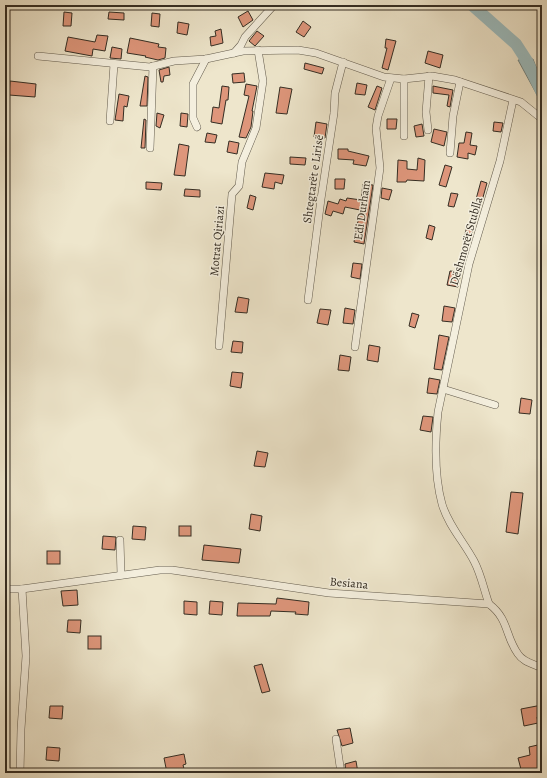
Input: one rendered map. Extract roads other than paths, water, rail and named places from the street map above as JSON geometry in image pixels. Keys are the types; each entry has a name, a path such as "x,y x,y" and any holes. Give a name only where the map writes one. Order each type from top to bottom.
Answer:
{"street":[{"path":"234,53 241,45 244,36 274,5"},
{"path":"38,56 114,64 153,66 174,61 206,59 258,50 298,50 316,53 391,78 404,79 429,76 460,82 526,105 542,119"},
{"name":"Motrat Qiriazi","path":"219,346 232,194 239,186 242,162 246,148 255,132 263,86 263,76 258,50"},
{"path":"196,127 194,118 193,84 206,59"},
{"name":"Shtegtarët e Lirisë","path":"308,300 334,113 335,93 343,62"},
{"path":"110,122 114,64"},
{"path":"150,148 153,66"},
{"path":"428,130 426,112 429,76"},
{"name":"Edi Durham","path":"354,347 380,168 376,128 378,116 391,78"},
{"path":"404,79 404,136"},
{"path":"450,153 453,116 460,82"},
{"name":"Dëshmorët Stublla","path":"489,604 474,560 452,525 442,504 436,459 436,434 443,389 469,264 500,161 513,100"},
{"path":"443,389 495,405"},
{"path":"120,540 121,575"},
{"name":"Besiana","path":"5,589 172,570 336,593 489,604"},
{"path":"20,773 21,729 26,656 22,588"},
{"path":"489,604 502,616 518,654 527,662 542,668"},
{"path":"336,739 341,773"}],"water":[{"path":"533,59 542,83 542,104 518,60"}],"waterway":[{"path":"472,5 516,44 527,61 542,93"}]}
